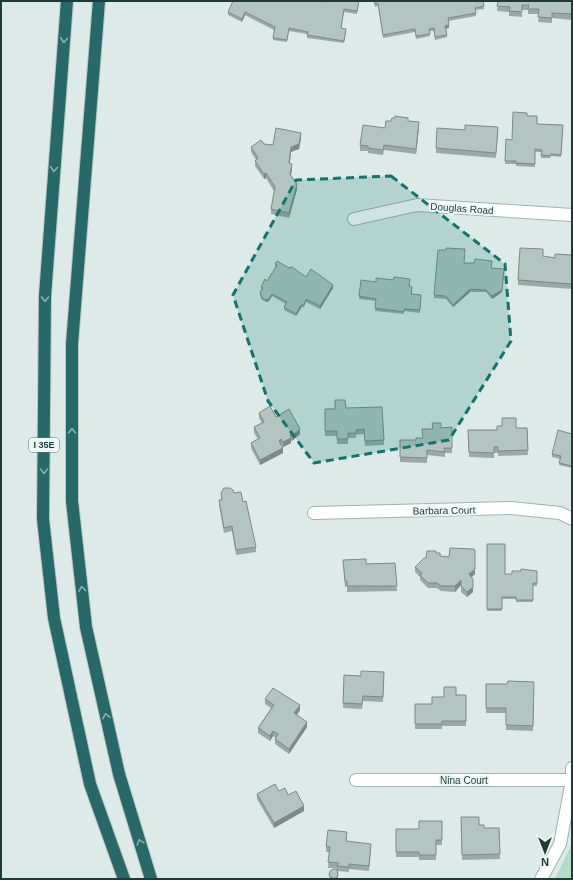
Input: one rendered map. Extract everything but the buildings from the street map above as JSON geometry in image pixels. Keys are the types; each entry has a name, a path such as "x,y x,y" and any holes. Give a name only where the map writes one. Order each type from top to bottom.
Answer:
{"highway":[{"name":"I 35E","path":"68,1 44,296 43,519 54,618 90,784 124,879"},
{"name":"I 35E","path":"99,1 72,344 72,501 86,627 119,774 151,879"}],"street":[{"name":"Douglas Road","path":"354,219 416,205 572,215"},
{"name":"Barbara Court","path":"314,513 511,508 560,513 572,519"},
{"path":"541,879 560,844 572,780 572,768"},
{"name":"Nina Court","path":"356,780 572,780"}],"highlighted area":[{"path":"391,176 505,264 511,341 449,440 314,463 268,401 233,295 296,180"}],"green space":[{"path":"572,843 572,879 555,879"}]}
